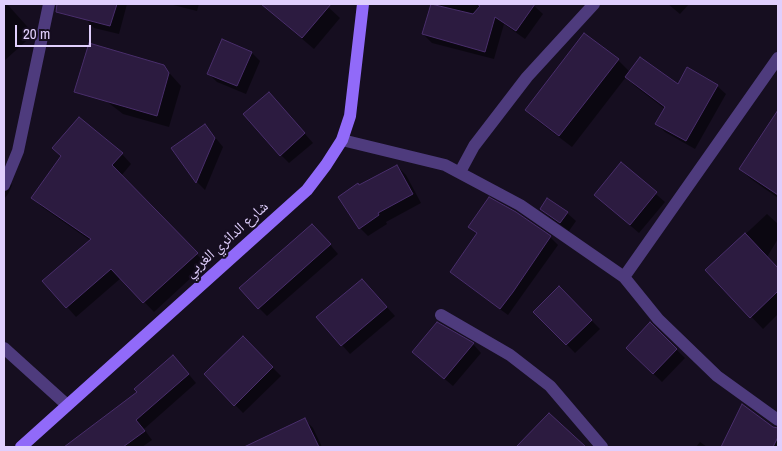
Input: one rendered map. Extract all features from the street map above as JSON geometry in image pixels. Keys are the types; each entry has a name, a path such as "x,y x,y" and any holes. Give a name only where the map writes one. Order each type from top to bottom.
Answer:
{"street":[{"path":"4,184 18,151 49,4"},
{"name":"شارع الدائري الغربي","path":"21,447 306,190 326,165 342,140 350,116 363,4"},
{"path":"460,172 474,146 527,77 594,4"},
{"path":"624,277 778,58"},
{"path":"342,140 445,165 520,205 624,277 658,319 717,376 778,420"},
{"path":"440,315 510,355 550,386 602,447"},
{"path":"4,348 67,405"}],"building":[{"path":"57,4 117,4 110,26 56,12"},
{"path":"261,4 331,4 302,38"},
{"path":"431,4 473,14 480,6 477,4 535,4 516,31 495,17 485,52 422,34"},
{"path":"584,33 619,59 559,136 525,110"},
{"path":"222,39 252,52 237,86 207,74"},
{"path":"89,43 164,65 169,73 157,116 74,92"},
{"path":"640,57 678,84 687,67 718,85 686,141 655,124 665,107 625,77"},
{"path":"269,92 305,133 280,156 243,114"},
{"path":"778,110 778,195 739,169"},
{"path":"79,117 123,153 112,165 198,253 143,303 111,269 66,308 42,281 91,239 31,198 61,156 52,148"},
{"path":"205,124 215,138 196,183 171,148"},
{"path":"621,162 657,192 630,225 594,195"},
{"path":"397,165 413,194 378,213 379,215 359,229 338,197 358,183 359,185"},
{"path":"489,197 516,212 551,236 500,309 450,272 477,233 468,227"},
{"path":"547,198 568,212 560,223 540,209"},
{"path":"312,224 331,244 258,309 239,288"},
{"path":"745,233 778,268 778,291 750,318 705,270"},
{"path":"362,279 387,307 341,346 316,317"},
{"path":"559,286 592,320 566,345 533,312"},
{"path":"437,322 474,343 444,379 412,352"},
{"path":"650,322 677,349 653,374 626,348"},
{"path":"243,336 273,367 234,406 204,374"},
{"path":"173,355 189,374 136,420 145,431 123,447 64,447 137,392 134,389"},
{"path":"742,404 773,427 778,428 778,437 773,447 721,447"},
{"path":"549,413 586,447 516,447"},
{"path":"305,418 319,447 244,447"}]}
